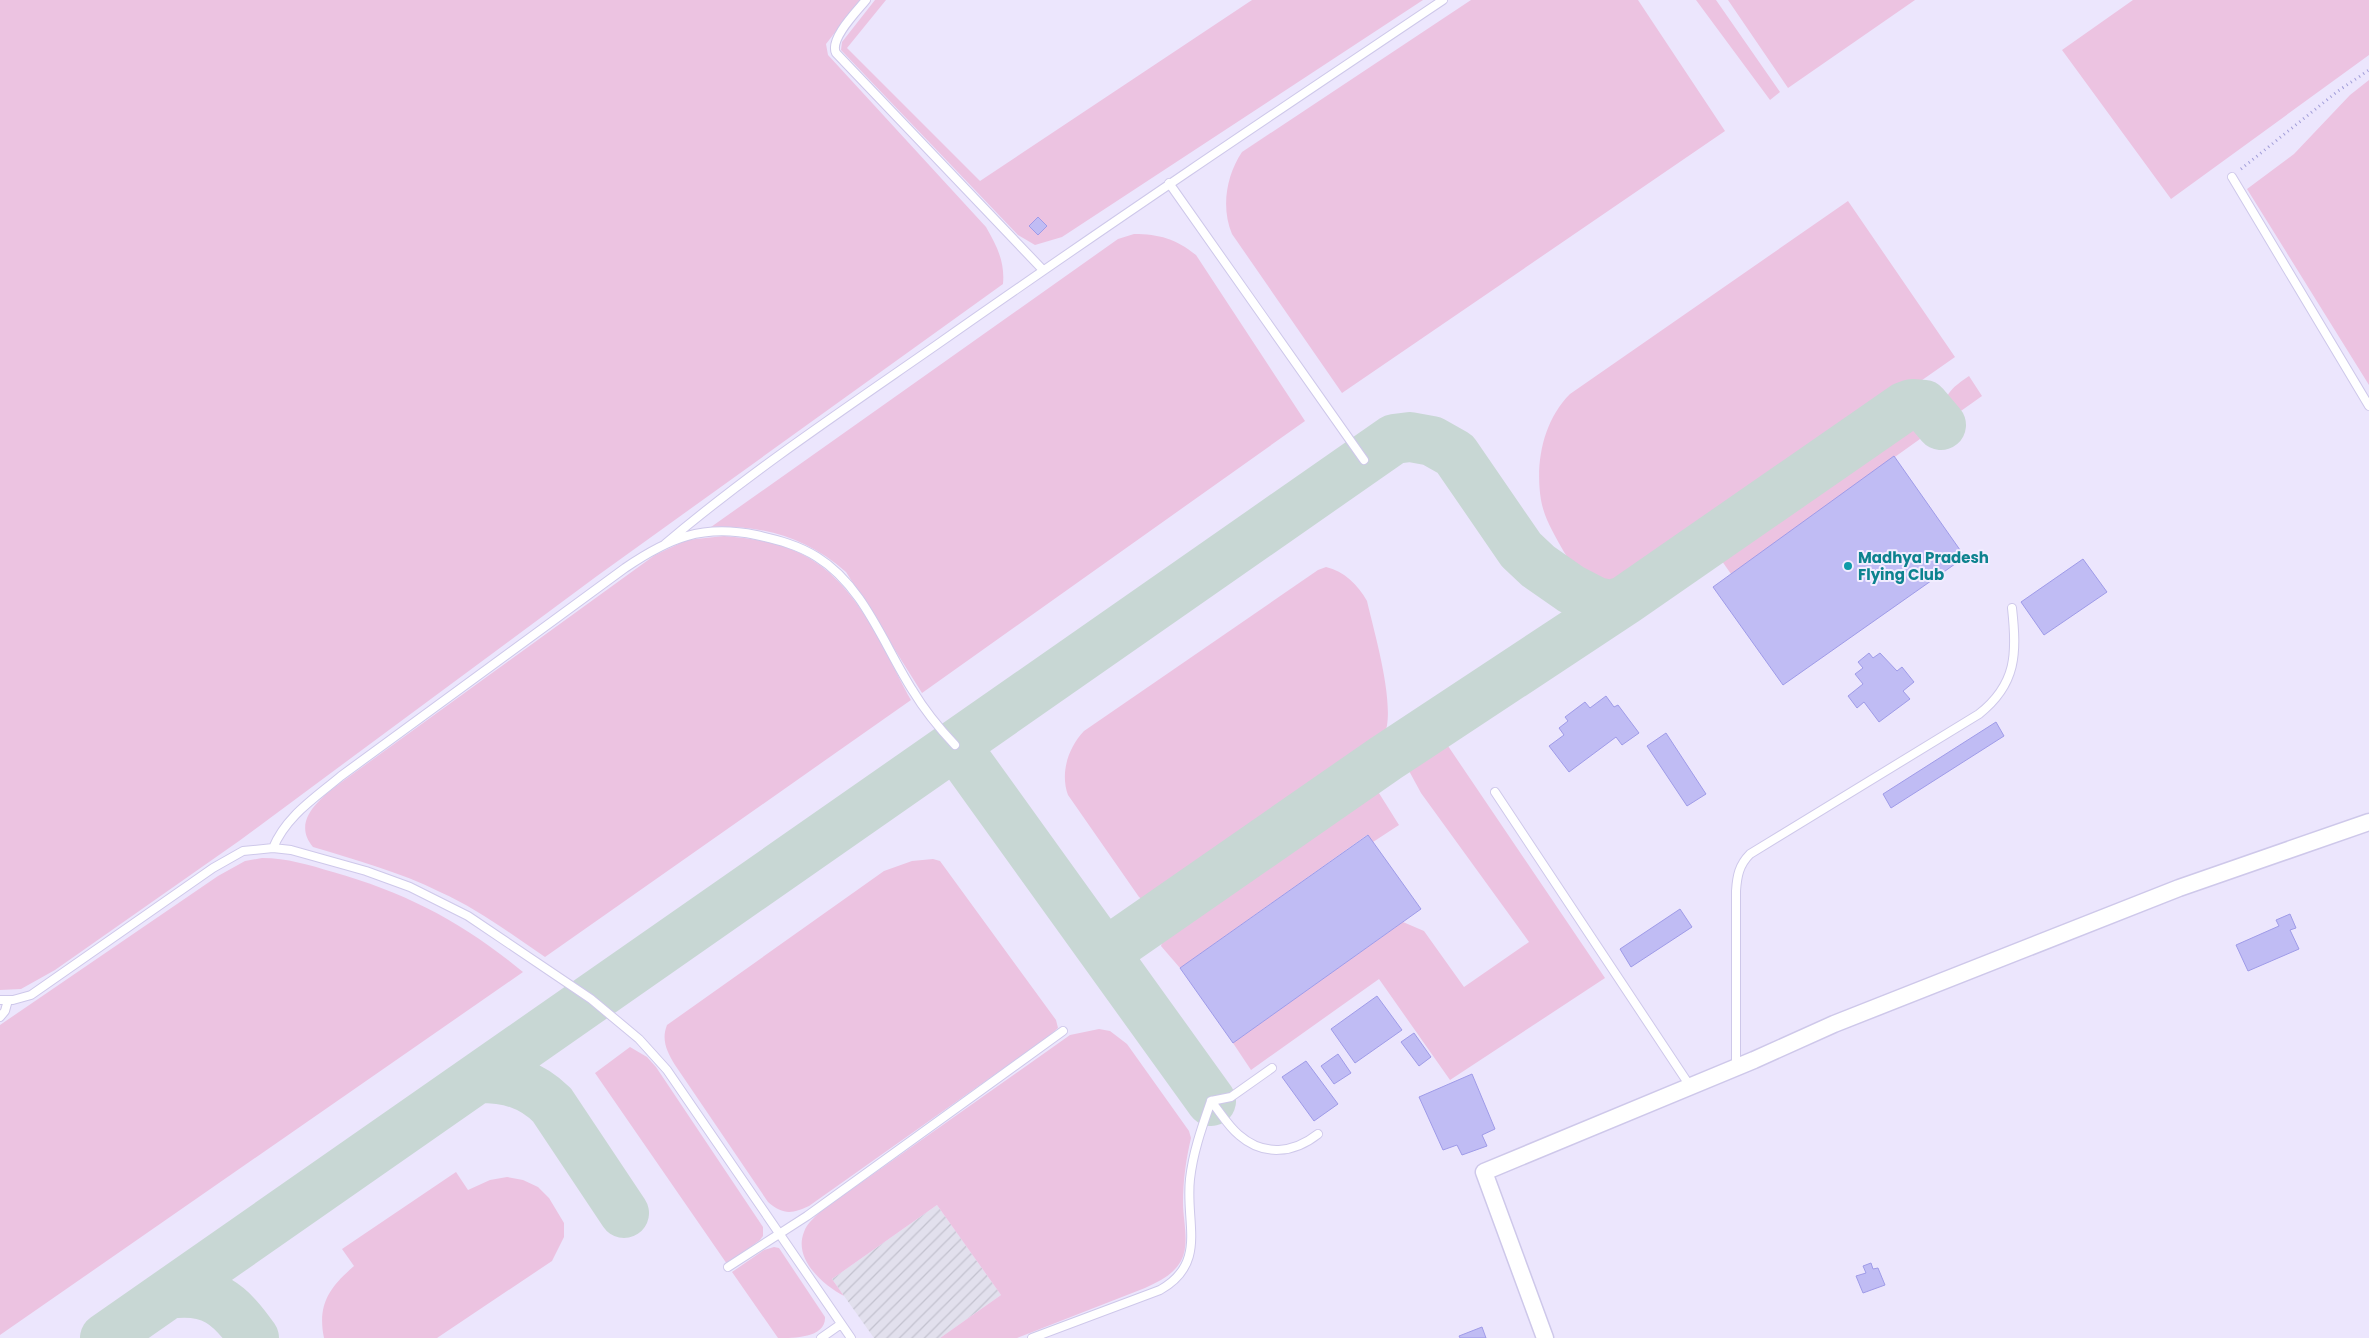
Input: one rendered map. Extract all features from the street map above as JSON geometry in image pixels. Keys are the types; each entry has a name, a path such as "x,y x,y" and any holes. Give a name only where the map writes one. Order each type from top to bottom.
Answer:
{"street":[{"path":"1545,1338 1484,1172 1834,1024 2179,888 2369,822"}],"lane":[{"path":"866,0 836,39 834,47 836,54 1043,270"},
{"path":"666,544 723,495 1043,270 1169,183 1444,0"},
{"path":"2232,177 2369,406"},
{"path":"1169,183 1364,460"},
{"path":"273,848 278,835 298,811 341,776 571,605 649,552 694,533 713,530 742,532 798,546 818,557 847,582 870,616 913,692 930,716 955,745"},
{"path":"1736,1067 1738,1016 1736,891 1737,879 1743,861 1980,714 1994,703 2004,690 2014,659 2012,608"},
{"path":"1495,792 1690,1086"},
{"path":"0,1017 5,1011 4,1000 31,995 44,987 228,858 243,851 273,848 291,850 320,857 417,890 468,916 591,999 654,1053 851,1338"},
{"path":"728,1267 778,1232 807,1216 1063,1031"},
{"path":"1211,1101 1231,1097 1272,1068"},
{"path":"1211,1101 1237,1134 1252,1143 1270,1149 1298,1148 1318,1134"},
{"path":"1032,1338 1160,1290 1175,1282 1182,1272 1191,1248 1189,1196 1193,1161 1211,1101"},
{"path":"821,1338 841,1324"}],"path":[{"path":"2232,177 2338,91 2369,70"}],"shaded area":[{"path":"0,0 860,0 826,44 828,55 986,227 999,254 1003,268 1003,284 597,576 239,841 55,970 21,989 0,990"},
{"path":"875,0 886,0 847,48 980,181 1252,0 1423,0 1062,237 1035,245 1018,235 841,50 842,42"},
{"path":"1471,0 1638,0 1725,131 1342,393 1232,234 1226,203 1232,171 1242,152"},
{"path":"1696,0 1716,0 1780,92 1770,100"},
{"path":"1728,0 1915,0 1788,88"},
{"path":"2133,0 2369,0 2369,55 2171,199 2062,50"},
{"path":"2369,80 2369,385 2247,189 2294,154 2350,95"},
{"path":"1848,201 1955,357 1644,575 1604,585 1587,581 1576,570 1564,552 1542,507 1539,486 1540,457 1547,430 1561,405 1570,394"},
{"path":"1134,234 1167,238 1196,255 1305,421 922,693 846,572 831,560 800,542 766,531 749,528 711,527 1118,239"},
{"path":"1969,376 1982,396 1951,418 1947,411 1946,399 1957,384"},
{"path":"1916,422 1927,434 1731,574 1715,551 1896,426"},
{"path":"724,536 760,540 795,551 816,562 834,577 865,615 911,700 545,957 481,914 440,892 394,872 313,847 307,837 305,827 307,818 319,801 343,781 655,555 687,540"},
{"path":"1326,567 1345,575 1367,601 1383,670 1388,707 1387,723 1381,742 1363,762 1347,774 1154,903 1146,902 1139,897 1068,795 1065,770 1074,745 1084,731 1318,570"},
{"path":"1446,743 1605,978 1450,1080 1379,979 1251,1070 1233,1043 1403,922 1424,931 1464,987 1529,942 1421,793 1408,769 1420,758"},
{"path":"1372,782 1399,825 1373,842 1367,835 1180,968 1161,946 1166,930"},
{"path":"262,858 289,861 315,867 360,880 410,900 456,924 501,954 523,972 0,1335 0,1025 218,876 245,861"},
{"path":"933,859 940,861 1056,1020 1058,1028 809,1206 793,1212 778,1209 768,1202 675,1065 665,1041 667,1025 884,871 912,861"},
{"path":"1099,1029 1110,1031 1127,1044 1189,1131 1191,1138 1183,1195 1185,1247 1181,1261 1170,1274 1145,1288 1017,1338 940,1338 1001,1295 937,1205 832,1279 844,1296 827,1285 812,1270 806,1261 802,1242 807,1226 821,1211 1070,1035"},
{"path":"630,1047 647,1057 656,1067 763,1227 763,1236 760,1240 727,1264 595,1073"},
{"path":"456,1172 468,1190 490,1180 507,1177 523,1180 538,1187 549,1198 564,1223 564,1237 552,1261 437,1338 324,1338 322,1315 327,1297 338,1281 354,1266 342,1249"},
{"path":"937,1205 1001,1295 940,1338 874,1338 832,1279"},
{"path":"774,1247 779,1248 825,1317 824,1324 815,1333 800,1337 778,1338 732,1272 764,1250"}],"building":[{"path":"1038,217 1047,226 1038,235 1029,226"},
{"name":"Madhya Pradesh Flying Club","path":"1894,456 1965,557 1783,685 1713,587"},
{"path":"2083,559 2107,592 2044,635 2021,602"},
{"path":"1869,653 1873,658 1880,653 1897,671 1902,667 1914,682 1903,691 1910,699 1879,722 1864,702 1857,708 1848,696 1863,684 1855,674 1863,668 1858,662"},
{"path":"1606,696 1614,707 1618,705 1639,733 1622,745 1616,737 1569,772 1549,746 1564,735 1559,728 1568,721 1565,717 1585,702 1590,708"},
{"path":"1996,722 2004,736 1891,808 1883,794"},
{"path":"1666,733 1706,794 1687,806 1647,746"},
{"path":"1368,835 1421,909 1233,1043 1180,968"},
{"path":"1680,909 1692,927 1631,967 1620,949"},
{"path":"2290,914 2296,928 2290,930 2299,949 2248,971 2236,945 2279,926 2276,920"},
{"path":"1377,996 1402,1030 1355,1063 1331,1029"},
{"path":"1414,1033 1431,1057 1419,1066 1401,1042"},
{"path":"1338,1054 1351,1073 1334,1084 1321,1066"},
{"path":"1306,1061 1338,1104 1314,1121 1282,1077"},
{"path":"1472,1074 1495,1129 1482,1135 1487,1146 1462,1155 1457,1145 1443,1150 1419,1097"},
{"path":"1871,1263 1873,1269 1878,1268 1885,1285 1863,1293 1856,1276 1866,1273 1863,1266"},
{"path":"1482,1327 1486,1338 1460,1338 1459,1336"}],"taxiway":[{"path":"105,1338 1394,439 1410,437 1432,441 1455,454 1521,550 1538,566 1571,589 1596,602 1610,605 1624,601 1904,407 1912,404 1924,405 1941,425"},
{"path":"1105,953 1386,758 1624,601"},
{"path":"955,745 1211,1101"},
{"path":"479,1078 500,1079 527,1087 552,1105 624,1213"},
{"path":"168,1294 197,1294 208,1296 218,1301 237,1316 254,1338"}],"place":[{"name":"Madhya Pradesh Flying Club","path":"1848,566"}]}
